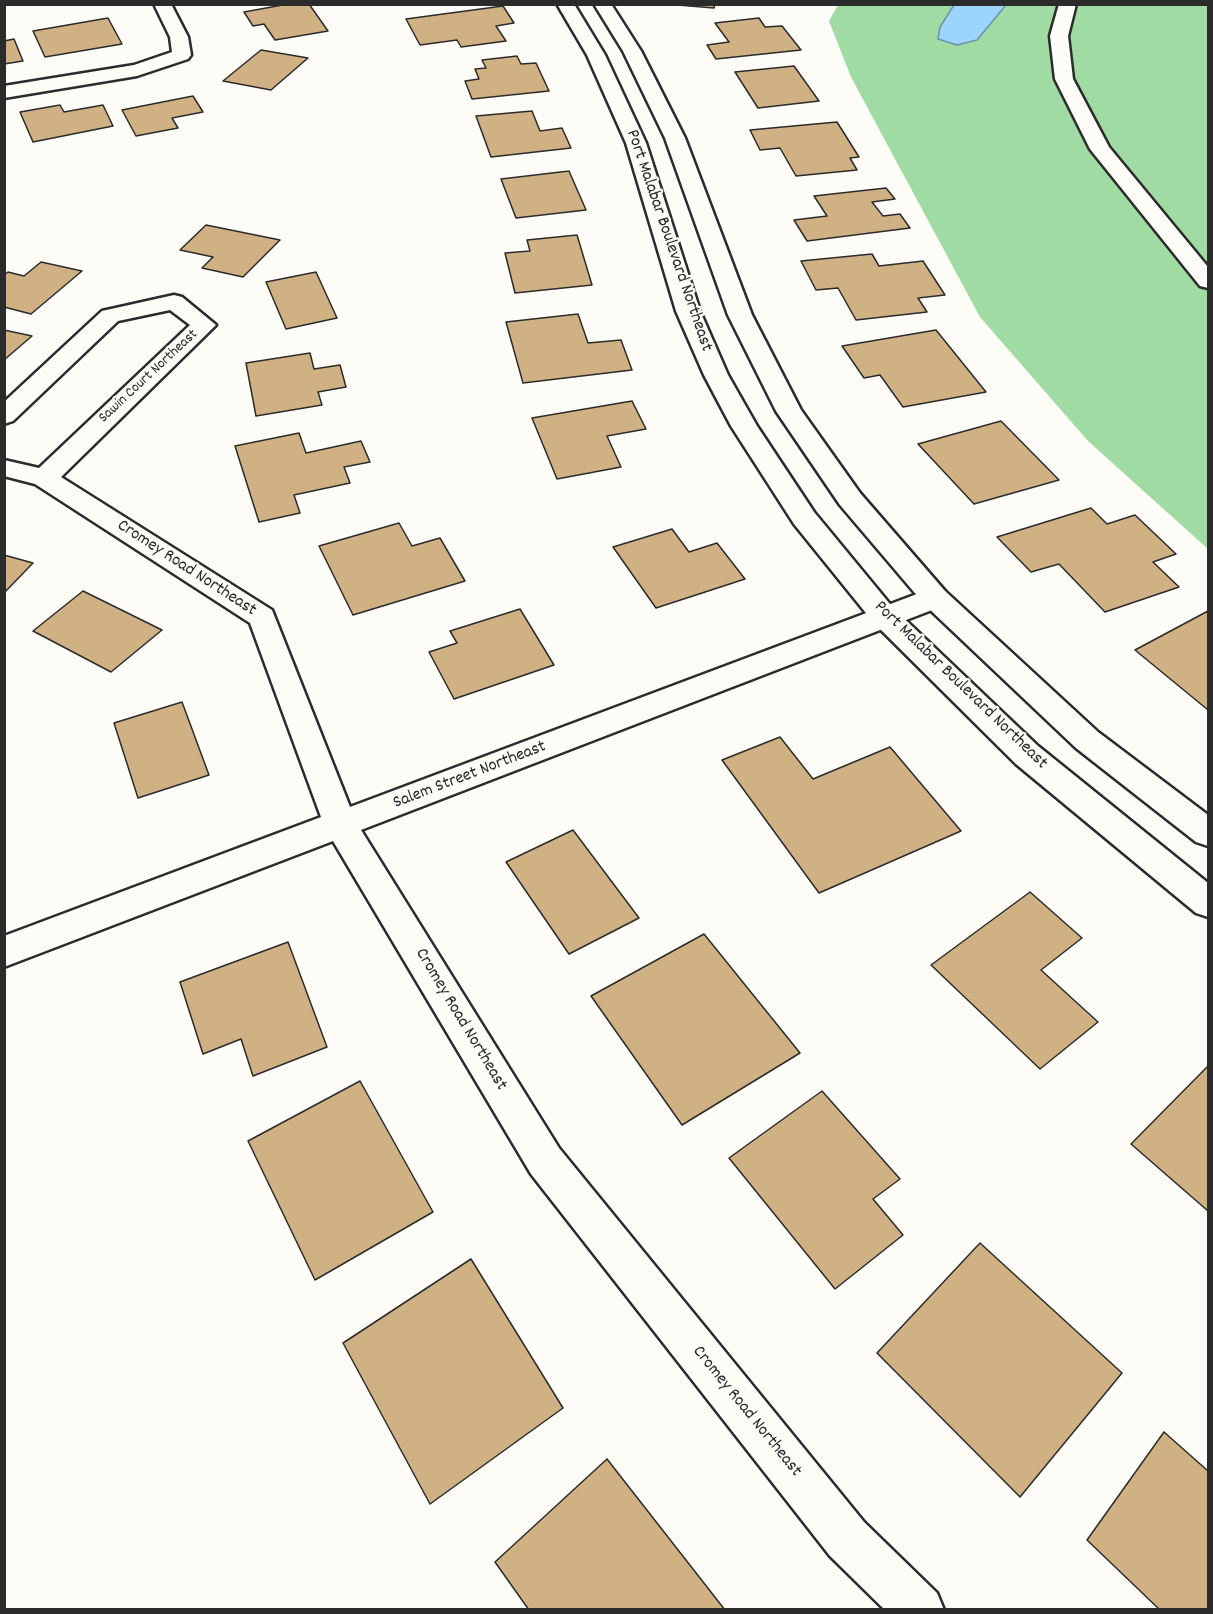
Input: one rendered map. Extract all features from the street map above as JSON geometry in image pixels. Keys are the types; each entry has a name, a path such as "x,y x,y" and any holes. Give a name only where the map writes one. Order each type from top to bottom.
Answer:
{"street":[{"path":"4,92 137,70 182,55 179,37 162,4"},
{"name":"Port Malabar Boulevard Northeast","path":"566,4 596,55 716,317 789,411 850,499 935,598 1087,740 1209,833"},
{"name":"Port Malabar Boulevard Northeast","path":"602,4 632,51 675,138 716,317 716,375 744,426 792,500 884,616 1027,756 1209,903"},
{"path":"1068,4 1059,36 1064,79 1100,149 1209,281"},
{"path":"624,118 664,114"},
{"name":"Sawin Court Northeast","path":"4,416 111,316 174,302 204,325 172,353 44,478"},
{"name":"Cromey Road Northeast","path":"4,468 44,478 262,617 341,826 545,1161 847,1539 920,1610"},
{"name":"Salem Street Northeast","path":"4,952 341,826 935,598"}],"green space":[{"path":"838,5 954,5 940,27 1004,9 1006,5 1208,5 1208,549 1088,441 980,317 851,77 829,21"}],"water":[{"path":"954,5 1006,5 977,40 957,45 938,39 940,27"}],"building":[{"path":"288,4 309,4 328,31 275,40 264,24 253,26 244,12"},
{"path":"665,4 715,4 714,8"},
{"path":"503,6 514,23 496,26 506,41 461,47 457,40 420,45 406,19"},
{"path":"108,18 122,44 45,57 33,31"},
{"path":"759,18 765,27 782,26 801,50 716,59 707,45 729,42 715,23"},
{"path":"14,39 23,61 4,64 4,41"},
{"path":"261,50 308,58 271,90 223,81"},
{"path":"517,56 521,64 536,63 549,91 472,99 465,81 479,79 475,69 486,68 482,60"},
{"path":"794,66 819,101 758,108 735,72"},
{"path":"193,96 203,112 172,118 178,128 136,136 122,110"},
{"path":"60,105 64,112 103,105 113,126 33,142 20,112"},
{"path":"532,111 540,131 562,128 571,148 491,157 476,116"},
{"path":"837,122 859,157 850,158 857,170 796,176 780,148 760,150 750,130"},
{"path":"569,171 586,210 516,218 501,179"},
{"path":"886,188 895,199 872,202 883,216 900,214 910,228 807,241 794,220 827,216 814,196"},
{"path":"206,225 280,240 243,277 202,268 213,257 180,250"},
{"path":"577,235 592,285 515,293 505,253 530,251 527,240"},
{"path":"872,254 879,266 923,261 945,295 918,298 927,312 856,320 838,288 816,290 801,261"},
{"path":"41,262 82,271 31,314 4,307 4,275 8,272 24,276"},
{"path":"316,272 337,318 286,329 266,282"},
{"path":"578,314 588,343 621,340 632,370 523,383 506,322"},
{"path":"4,330 32,336 4,360"},
{"path":"936,330 986,392 903,407 880,375 864,378 842,346"},
{"path":"310,353 314,369 340,365 346,387 318,392 322,405 256,416 246,363"},
{"path":"632,401 646,429 607,436 621,467 557,479 532,418"},
{"path":"1001,421 1059,480 974,504 918,444"},
{"path":"299,433 306,453 361,441 370,462 344,467 350,483 294,495 300,513 259,522 235,446"},
{"path":"1091,508 1107,524 1135,515 1176,554 1153,562 1179,587 1105,612 1059,564 1031,572 997,537"},
{"path":"399,523 412,546 440,538 465,581 353,615 319,546"},
{"path":"672,529 689,552 717,543 745,579 656,608 613,547"},
{"path":"4,555 33,563 4,593"},
{"path":"83,591 162,630 111,672 33,631"},
{"path":"520,609 554,665 454,699 429,652 457,643 450,631"},
{"path":"1208,611 1208,710 1135,650"},
{"path":"182,702 209,775 138,798 114,723"},
{"path":"780,737 813,779 890,747 961,831 819,893 722,760"},
{"path":"573,830 639,918 569,954 506,862"},
{"path":"1030,892 1082,938 1041,970 1098,1022 1040,1069 931,965"},
{"path":"704,934 800,1053 682,1125 591,996"},
{"path":"288,942 327,1047 253,1076 241,1039 203,1054 180,982"},
{"path":"1208,1066 1208,1211 1131,1144"},
{"path":"360,1081 433,1212 315,1280 248,1141"},
{"path":"822,1091 900,1179 873,1199 903,1235 835,1289 729,1158"},
{"path":"980,1243 1122,1373 1020,1497 877,1353"},
{"path":"471,1259 563,1408 430,1504 343,1343"},
{"path":"1164,1432 1208,1471 1208,1610 1160,1610 1087,1540"},
{"path":"607,1459 725,1610 529,1610 495,1562"}]}
